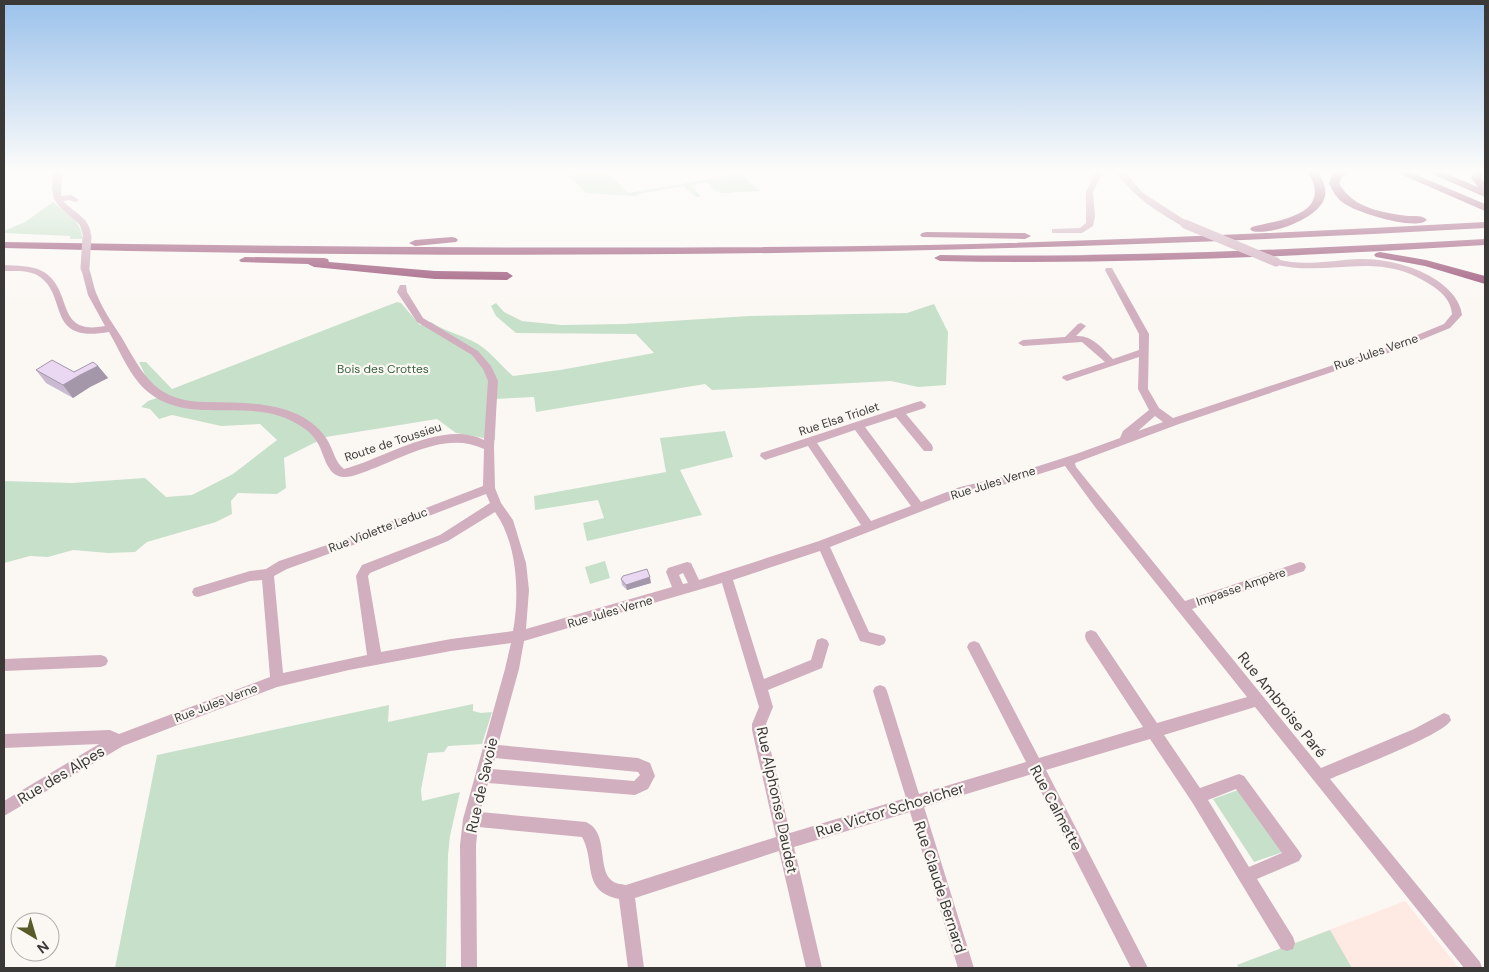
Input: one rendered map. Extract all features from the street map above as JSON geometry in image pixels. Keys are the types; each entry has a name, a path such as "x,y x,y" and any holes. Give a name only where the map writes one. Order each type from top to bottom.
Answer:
{"highway":[{"path":"1256,229 1292,221 1303,215"},
{"path":"1386,215 1422,220"},
{"path":"926,235 1256,229 1485,216"},
{"path":"4,245 578,252 820,250 1090,244 1485,226"},
{"path":"4,256 613,262 937,258 1485,233"},
{"path":"820,250 1054,234"},
{"path":"316,250 452,240"},
{"path":"937,258 1042,260 1164,259 1485,242"},
{"path":"1311,252 1360,253 1402,258 1485,280"},
{"path":"281,260 435,275 507,276"},
{"path":"946,268 1042,260"}],"street":[{"name":"Route de Toussieu","path":"75,215 86,229 85,268 91,293 139,376 155,392 167,399 196,406 261,406 278,410 294,418 319,436 337,471 350,472 440,439 461,437 475,440 489,447"},
{"path":"1054,234 1082,230 1090,224 1089,215"},
{"name":"Rue Jules Verne","path":"118,741 277,681 374,659 544,630 726,578 822,545 964,490 1014,478 1069,460 1171,422 1406,343 1447,326 1453,322 1457,315 1453,301 1441,288 1419,274 1398,267 1365,262 1305,268 1276,262 1185,224 1171,215"},
{"path":"4,268 40,273 48,280 64,316 74,327 90,331 111,328"},
{"path":"1109,270 1115,285 1144,334 1143,389 1154,411 1171,422"},
{"path":"403,287 402,292 420,320 475,353 487,368 493,381 488,488 496,506 507,520 520,563 523,590 519,635"},
{"path":"1071,339 1070,337 1081,326"},
{"path":"1023,343 1084,339 1112,363"},
{"path":"1067,378 1143,352"},
{"name":"Rue Elsa Triolet","path":"765,456 921,405"},
{"path":"1124,440 1126,434 1154,411"},
{"path":"899,413 928,448"},
{"path":"858,426 919,508"},
{"path":"811,442 869,527"},
{"name":"Rue Ambroise Paré","path":"1069,460 1071,468 1087,489 1474,968"},
{"name":"Rue Violette Leduc","path":"198,592 250,576 268,574 283,565 352,541 488,488"},
{"path":"374,659 363,572 366,569 444,538 496,506"},
{"path":"822,545 865,637 879,640"},
{"path":"680,591 672,572 687,567 695,586"},
{"name":"Impasse Ampère","path":"1183,607 1300,567"},
{"path":"268,574 277,681"},
{"name":"Rue Alphonse Daudet","path":"726,578 766,708 759,724 759,730 814,968"},
{"name":"Rue de Savoie","path":"469,968 468,845 471,820 512,668 519,635"},
{"path":"1091,636 1197,797 1287,942"},
{"path":"760,687 817,664 822,644"},
{"name":"Rue Calmette","path":"974,647 1034,767 1140,968"},
{"path":"4,665 101,661"},
{"name":"Rue Claude Bernard","path":"880,691 913,803 966,968"},
{"name":"Rue Victor Schoelcher","path":"626,893 913,803 1257,700"},
{"path":"1319,776 1419,734 1444,720"},
{"path":"4,741 110,737 118,741"},
{"name":"Rue des Alpes","path":"4,809 118,741"},
{"path":"483,775 635,788 643,784 648,776 644,768 638,765 489,751"},
{"path":"1197,797 1238,781 1294,856 1246,876"},
{"path":"471,820 586,830 592,837 596,848 598,876 612,892 626,893 636,968"}],"shaded area":[{"path":"1405,901 1459,968 1239,968 1237,965"}],"green space":[{"path":"34,215 69,215 80,227 82,239 70,239 70,236 4,233 4,231 25,222"},
{"name":"Bois des Crottes","path":"397,302 401,303 420,325 431,322 478,344 488,351 513,376 560,370 654,353 636,334 516,333 496,316 491,306 496,303 504,312 522,321 561,325 624,324 749,316 907,313 934,304 948,332 946,385 918,387 891,381 712,390 705,384 536,412 534,397 496,399 495,440 456,433 437,419 326,437 284,458 286,488 277,494 238,493 231,501 232,514 216,522 147,542 135,552 108,553 73,550 48,557 30,556 4,563 4,481 72,483 145,478 166,497 192,495 233,474 277,440 260,424 221,426 172,415 159,419 150,409 141,407 148,401 165,395 147,379 139,362 146,362 172,389"},
{"path":"725,431 733,457 680,470 702,515 587,541 583,523 604,518 598,500 535,510 534,496 666,472 660,438"},
{"path":"605,561 610,578 590,584 585,567"},
{"path":"473,704 473,711 481,713 492,712 482,744 448,746 444,752 428,753 421,790 422,801 460,792 450,836 448,855 446,968 115,968 157,755 389,705 388,722"},
{"path":"1238,790 1283,852 1254,862 1213,799"},
{"path":"1330,930 1352,968 1239,968 1237,965"}],"building":[{"path":"52,360 74,372 93,362 98,366 63,385 36,370"},
{"path":"647,569 650,577 626,585 621,579 623,576"}]}
